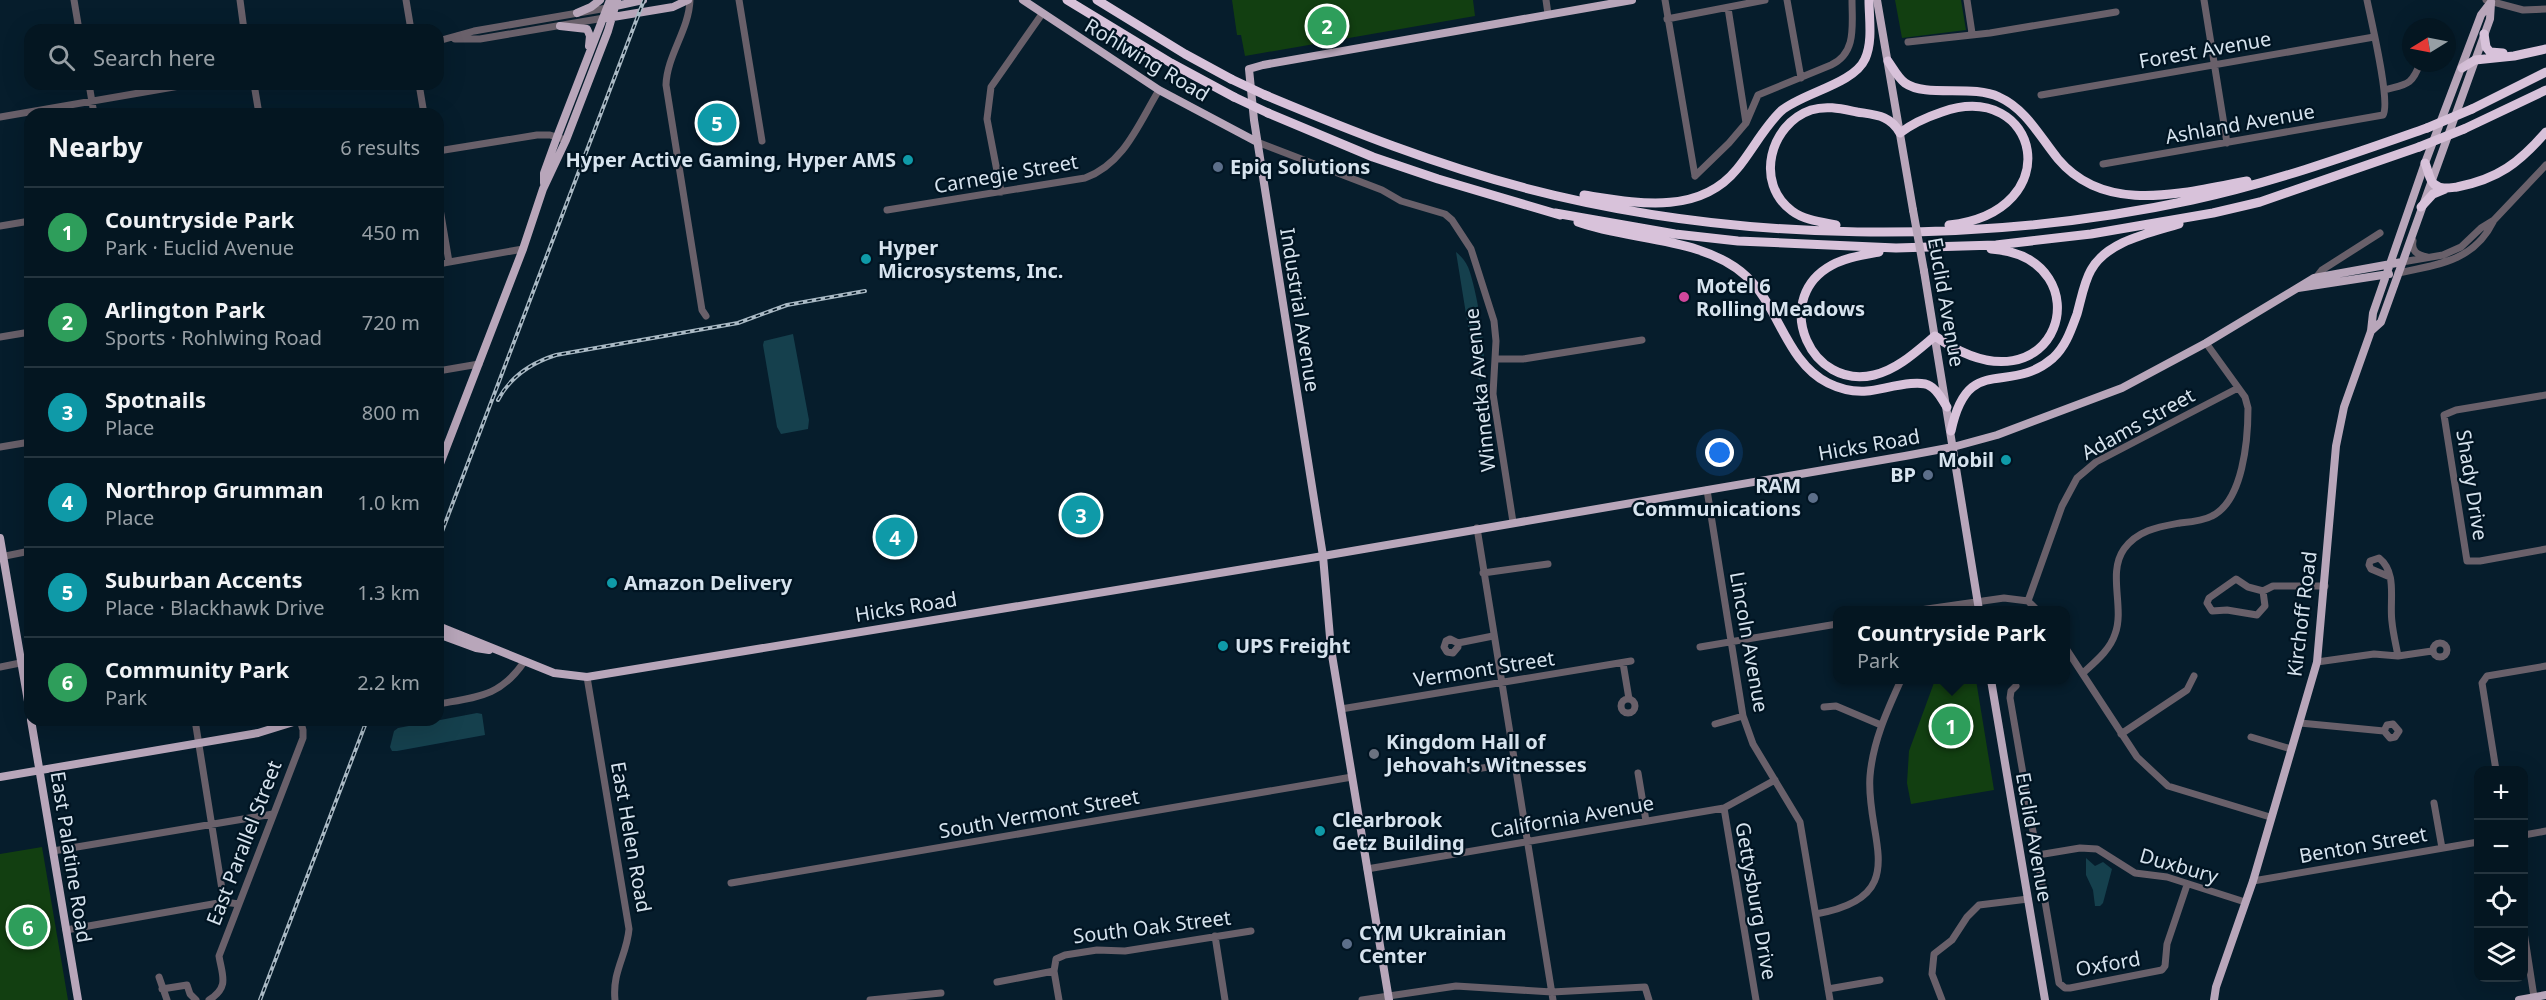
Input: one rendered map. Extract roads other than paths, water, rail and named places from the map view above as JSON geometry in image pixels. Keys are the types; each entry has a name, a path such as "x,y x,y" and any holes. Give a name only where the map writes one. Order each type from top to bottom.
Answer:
{"highway":[{"path":"1067,0 1153,53 1234,97 1394,165 1586,224 1696,250 1724,260 1744,274 1761,291 1803,363 1826,383 1846,390 1866,391 1925,384 1935,390 1947,407"},
{"path":"1097,0 1185,54 1265,95 1378,142 1525,188 1641,212 1705,222 1888,232 1990,228 2087,219 2191,200 2288,175 2427,128 2472,109 2546,72"},
{"path":"1525,188 1550,188 1647,204 1676,202 1711,191 1732,175 1781,111 1851,74 1865,60 1868,48 1869,0"},
{"path":"2484,34 2486,47 2494,54 2535,52"},
{"path":"2462,68 2475,60 2546,50"},
{"path":"1888,62 1900,78 1914,87 1979,91 1997,96 2012,104 2071,172 2101,190 2130,196 2158,195 2288,175"},
{"path":"1555,213 1651,230 1738,241 1896,248 1958,247 2091,234 2213,213 2260,202 2420,147 2546,90"},
{"path":"1888,232 1813,220 1792,211 1775,188 1771,173 1771,156 1776,139 1786,126 1803,113 1835,108 1882,116 1890,120 1900,133 1918,121 1958,106 1983,106 1996,110 2009,120 2022,135 2027,149 2028,166 2024,181 2014,197 1999,209 1972,220 1910,232"},
{"path":"2421,207 2433,194 2498,175 2525,156 2546,132"},
{"path":"2425,163 2435,185 2446,189"},
{"path":"1951,431 1960,400 1972,386 2036,369 2053,357 2067,341 2091,269 2106,253 2129,240 2213,213"},
{"path":"1896,248 1836,263 1816,277 1808,288 1801,306 1804,337 1816,357 1827,367 1841,374 1858,377 1887,371 1935,336 1946,344 1989,362 2005,363 2022,360 2036,351 2054,328 2057,306 2054,287 2050,279 2037,264 2026,258 2001,250 1958,247"}],"main road":[{"path":"577,13 600,0"},
{"path":"543,189 544,173 588,53 611,8 640,0"},
{"path":"611,8 673,7 689,0"},
{"name":"Rohlwing Road","path":"1023,0 1159,90 1257,142"},
{"path":"1548,14 1632,0"},
{"name":"Euclid Avenue","path":"1878,0 1979,606"},
{"name":"Kirchoff Road","path":"2371,330 2381,322 2413,227 2432,181 2490,19 2489,1"},
{"name":"Kirchoff Road","path":"2214,1000 2216,987 2253,881 2270,817 2318,662 2336,446 2344,407 2371,330 2378,297 2425,163 2481,15 2489,1"},
{"path":"444,454 523,249 543,189 566,140 611,8"},
{"name":"Industrial Avenue","path":"1389,998 1330,641 1323,556 1257,142 1249,69 1263,64 1548,14"},
{"path":"560,26 587,29 590,36 588,53"},
{"path":"2315,281 2402,262"},
{"path":"2315,281 2398,273"},
{"path":"2363,278 2375,283 2378,297"},
{"name":"Hicks Road","path":"444,628 554,673 587,677 1323,556 1414,538 1953,447 2084,404 2122,388 2206,343 2297,288 2315,281"},
{"path":"0,538 24,653"},
{"name":"Hicks Road","path":"444,636 476,648 497,651"},
{"name":"Euclid Avenue","path":"1992,684 2045,1000"},
{"name":"East Palatine Road","path":"32,726 78,1000"},
{"path":"0,777 258,733 281,726"},
{"path":"2519,1000 2546,995"}],"street":[{"path":"74,0 78,24"},
{"path":"240,0 243,24"},
{"path":"406,0 410,24"},
{"path":"689,0 689,14 666,73 666,85 700,300 706,316"},
{"path":"739,0 762,141"},
{"path":"1546,0 1548,14"},
{"path":"1665,0 1695,176 1746,123 1758,95 1840,61 1849,51 1852,0"},
{"path":"1667,19 1728,8 1740,2 1766,0"},
{"path":"1787,0 1801,78"},
{"path":"1967,0 1972,33"},
{"path":"2204,0 2227,143"},
{"path":"2367,0 2384,90 2407,84 2414,78 2416,72"},
{"path":"2489,1 2523,10 2546,9"},
{"path":"444,40 474,31 611,8"},
{"path":"447,39 480,39 560,26 611,8"},
{"path":"1728,8 1746,123"},
{"path":"1908,42 1972,33 1990,33 2116,12"},
{"path":"1001,192 987,119 991,87 1042,14"},
{"name":"Forest Avenue","path":"2042,95 2374,37"},
{"path":"90,90 93,108"},
{"path":"52,108 156,90"},
{"path":"255,90 258,108"},
{"path":"420,90 423,108"},
{"name":"Carnegie Street","path":"886,210 1085,178 1108,167 1126,145 1159,90"},
{"name":"Ashland Avenue","path":"2103,164 2383,115 2386,107 2384,90"},
{"path":"0,117 24,113"},
{"path":"444,151 537,135 566,140"},
{"name":"Winnetka Avenue","path":"1257,142 1382,190 1401,201 1445,214 1452,220 1471,249 1494,321 1493,394 1514,522"},
{"path":"2398,273 2455,260 2478,244 2494,220 2546,165"},
{"path":"2402,262 2443,255 2461,247 2481,228 2494,220"},
{"path":"0,226 24,222"},
{"path":"2413,227 2413,249 2416,253 2429,257"},
{"path":"444,232 449,262"},
{"path":"2315,281 2380,233"},
{"path":"444,263 523,249"},
{"path":"0,337 24,333"},
{"path":"1495,359 1523,359 1642,340"},
{"path":"2083,673 2103,654 2115,635 2119,616 2117,570 2122,552 2134,538 2156,527 2211,517 2228,503 2238,484 2248,422 2245,397 2206,343"},
{"path":"444,370 479,364"},
{"name":"Adams Street","path":"2028,601 2062,506 2077,478 2096,462 2238,388"},
{"name":"Shady Drive","path":"2546,394 2456,410 2444,415 2467,561 2480,561 2546,549"},
{"path":"0,447 24,443"},
{"name":"Lincoln Avenue","path":"1707,490 1743,716 1753,744 1800,822 1830,1000"},
{"path":"1477,528 1552,996"},
{"path":"2,556 24,552"},
{"path":"1483,573 1548,564"},
{"path":"2390,577 2392,623 2398,656"},
{"path":"2263,591 2265,606 2258,615 2227,610 2212,611 2207,603 2209,598 2236,579 2263,591 2273,586 2325,586"},
{"path":"1946,606 2004,598 2028,601 2033,606"},
{"path":"1700,647 1833,625"},
{"path":"1458,643 1493,636"},
{"path":"2318,662 2374,654 2398,656 2432,651"},
{"path":"2070,654 2137,757 2168,786 2270,817"},
{"path":"0,666 24,662"},
{"path":"444,703 494,692 510,680 524,662"},
{"name":"Vermont Street","path":"1341,709 1627,662 1629,699"},
{"path":"2495,766 2482,688 2485,679 2491,675 2546,666"},
{"path":"2121,734 2187,690 2194,676"},
{"name":"East Helen Road","path":"587,677 630,929 628,944 618,963 615,1000"},
{"path":"1816,914 1840,910 1862,898 1875,879 1880,856 1870,777 1873,752 1881,725 1899,684"},
{"name":"Oxford","path":"2016,686 2011,691 2010,698 2057,978 2065,987 2162,970 2165,966 2167,944 2187,885"},
{"path":"1824,707 1836,706 1881,725"},
{"path":"1715,724 1743,716"},
{"path":"2300,723 2384,731"},
{"path":"196,726 224,902"},
{"name":"East Parallel Street","path":"208,1000 220,989 225,977 219,956 303,738 301,726"},
{"path":"2251,737 2291,749"},
{"path":"1470,770 1513,763"},
{"path":"1638,772 1646,821"},
{"name":"South Vermont Street","path":"731,882 1352,777"},
{"name":"California Avenue","path":"1367,869 1724,808 1775,780"},
{"path":"2434,803 2442,848"},
{"name":"Gettysburg Drive","path":"1724,808 1756,1000"},
{"path":"53,850 273,814"},
{"path":"2528,834 2546,831"},
{"name":"Benton Street","path":"2253,881 2474,843"},
{"name":"Duxbury","path":"2038,855 2080,848 2097,849 2135,873 2167,877 2245,902"},
{"path":"1942,1000 1932,974 1934,954 1952,940 1973,909 1979,905 2028,899"},
{"path":"66,930 224,902 239,904"},
{"name":"South Oak Street","path":"1054,971 1056,959 1065,955 1097,950 1125,951 1251,931"},
{"path":"1215,936 1226,1000"},
{"path":"2528,962 2534,998"},
{"path":"997,982 1054,971 1059,1000"},
{"path":"159,977 167,1000"},
{"path":"1828,989 1880,980"},
{"path":"162,989 188,985 190,994 196,1000"},
{"path":"1362,1000 1389,998 1456,986 1552,996 1645,987 1649,1000"},
{"path":"870,1000 941,993"}],"water":[{"path":"1456,252 1468,267 1478,307 1484,359 1480,380 1476,376"},
{"path":"793,334 809,420 808,429 781,434 777,427 763,345 764,341"},
{"path":"482,714 485,735 392,751 390,747 394,731 398,728 444,726 444,719"},
{"path":"2086,858 2095,866 2103,862 2112,869 2103,903 2100,906 2095,906 2093,890 2086,875"}],"railway":[{"path":"444,526 644,0"},
{"path":"498,400 509,384 522,372 556,355 738,323 787,305 865,291"},
{"path":"260,1000 365,726"}],"place":[{"name":"Arlington Park","path":"1327,26"},
{"name":"Suburban Accents","path":"717,123"},
{"name":"Hyper Active Gaming, Hyper AMS","path":"908,160"},
{"name":"Epiq Solutions","path":"1218,167"},
{"name":"Hyper Microsystems, Inc.","path":"866,259"},
{"name":"Motel 6 Rolling Meadows","path":"1684,297"},
{"name":"Mobil","path":"2006,460"},
{"name":"BP","path":"1928,475"},
{"name":"RAM Communications","path":"1813,498"},
{"name":"Spotnails","path":"1081,515"},
{"name":"Northrop Grumman","path":"895,537"},
{"name":"Amazon Delivery","path":"612,583"},
{"name":"UPS Freight","path":"1223,646"},
{"name":"Countryside Park","path":"1951,726"},
{"name":"Kingdom Hall of Jehovah's Witnesses","path":"1374,754"},
{"name":"Clearbrook Getz Building","path":"1320,831"},
{"name":"Community Park","path":"28,927"},
{"name":"CYM Ukrainian Center","path":"1347,944"}]}
